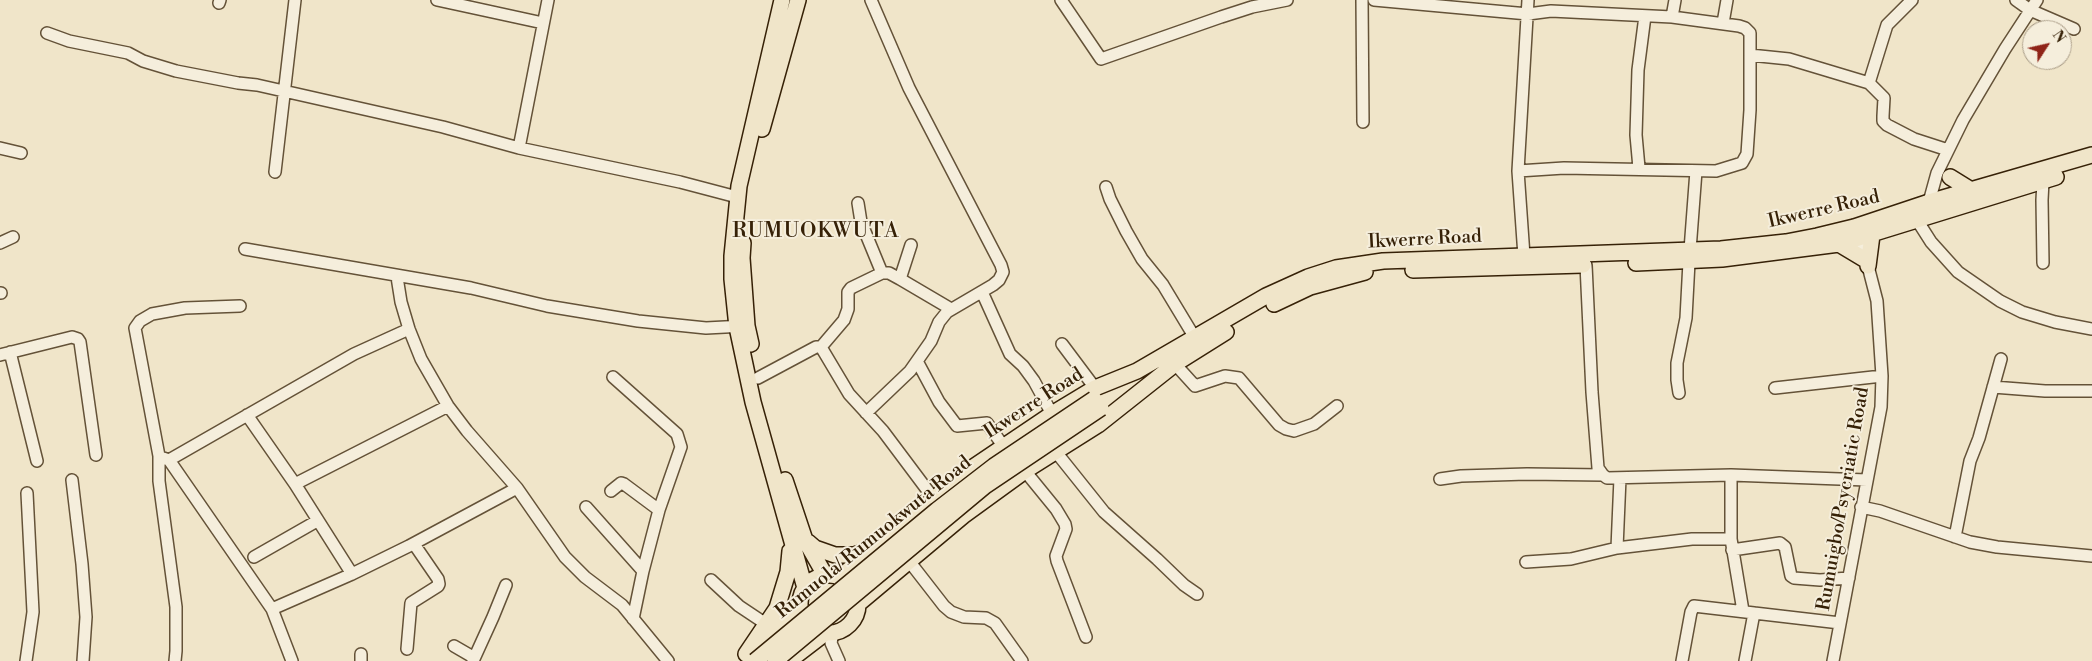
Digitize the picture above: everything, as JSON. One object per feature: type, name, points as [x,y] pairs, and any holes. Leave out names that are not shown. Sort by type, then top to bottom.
[{"type":"main road","points":[[782,0],[737,197],[732,256],[760,429],[798,538],[832,576],[852,587],[858,604],[856,616],[849,625],[828,633],[789,661]]},
{"type":"main road","points":[[798,0],[755,154],[747,193],[742,258],[742,326],[758,378],[798,538],[805,588]]},
{"type":"main road","name":"Ikwerre Road","points":[[832,576],[876,548],[966,472],[1052,414],[1097,398],[1137,371],[1266,296],[1308,277],[1336,268],[1383,261],[1524,256],[1761,256],[1839,244],[1929,202],[2092,155]]},
{"type":"main road","name":"Ikwerre Road","points":[[858,604],[963,516],[1025,471],[1098,425],[1175,364],[1257,312],[1310,287],[1350,276],[1384,271],[1586,265],[1689,256],[1721,249],[1861,234],[1917,220],[2092,166]]},
{"type":"main road","points":[[1950,177],[1971,190]]},
{"type":"main road","points":[[1861,234],[1866,263]]},
{"type":"main road","points":[[1839,244],[1866,263]]},
{"type":"main road","points":[[1097,398],[1145,387]]},
{"type":"main road","name":"Rumuola/ Rumuokwuta Road","points":[[747,659],[994,466],[1097,398]]},
{"type":"main road","name":"Rumuola/ Rumuokwuta Road","points":[[775,661],[985,486],[1097,398]]},
{"type":"main road","points":[[798,538],[815,548],[835,555],[854,555],[876,548]]},
{"type":"main road","points":[[747,659],[777,608],[784,590],[798,538]]},
{"type":"main road","points":[[828,633],[810,626],[800,611],[800,599],[805,588],[814,579],[832,576]]},
{"type":"main road","points":[[747,659],[780,624],[800,611]]},
{"type":"street","points":[[275,172],[295,0]]},
{"type":"street","points":[[437,0],[543,23]]},
{"type":"street","points":[[520,148],[548,0]]},
{"type":"street","points":[[866,413],[897,385],[917,361],[931,341],[939,322],[951,309],[993,285],[1002,276],[1001,265],[909,88],[871,0]]},
{"type":"street","points":[[1060,0],[1101,59],[1221,17],[1287,0]]},
{"type":"street","points":[[1362,0],[1363,122]]},
{"type":"street","points":[[1374,0],[1432,2],[1528,14],[1551,11],[1672,17],[1723,23],[1745,28],[1750,33],[1748,154],[1742,163],[1716,171],[1639,168],[1564,168],[1518,171]]},
{"type":"street","points":[[1524,256],[1518,171],[1528,0]]},
{"type":"street","points":[[1672,17],[1675,0]]},
{"type":"street","points":[[1723,23],[1728,0]]},
{"type":"street","points":[[1868,83],[1887,25],[1912,0]]},
{"type":"street","points":[[2016,0],[2030,10],[2074,29]]},
{"type":"street","points":[[1929,202],[1933,184],[1946,154],[1976,96],[2037,0]]},
{"type":"street","points":[[1639,168],[1636,135],[1638,70],[1645,16]]},
{"type":"street","points":[[47,33],[69,41],[128,53],[176,71],[256,85],[443,127],[520,148],[680,182],[737,197]]},
{"type":"street","points":[[1750,55],[1789,59],[1868,83],[1884,98],[1883,116],[1887,125],[1946,154]]},
{"type":"street","points":[[0,148],[21,153]]},
{"type":"street","points":[[1946,154],[1954,196]]},
{"type":"street","points":[[1680,393],[1677,380],[1677,363],[1686,318],[1696,171]]},
{"type":"street","points":[[2043,181],[2043,263]]},
{"type":"street","points":[[1106,187],[1110,199],[1138,252],[1163,286],[1195,338]]},
{"type":"street","points":[[858,203],[862,222],[882,273]]},
{"type":"street","points":[[1917,220],[1931,242],[1958,272],[2000,301],[2022,312],[2055,322],[2092,329]]},
{"type":"street","points":[[0,243],[13,237]]},
{"type":"street","points":[[900,278],[911,245]]},
{"type":"street","points":[[245,250],[471,288],[547,306],[638,321],[706,328],[742,326]]},
{"type":"street","name":"Rumuigbo/Psycriatic Road","points":[[1833,661],[1881,407],[1882,376],[1877,302],[1866,263]]},
{"type":"street","points":[[1586,265],[1592,392],[1598,468],[1602,475]]},
{"type":"street","points":[[758,378],[821,347],[844,320],[848,309],[848,292],[851,288],[882,273],[889,273],[900,278],[951,309]]},
{"type":"street","points":[[397,276],[401,302],[409,329],[421,359],[448,406],[516,488],[565,557],[585,577],[611,595],[668,661]]},
{"type":"street","points":[[982,292],[1010,354],[1023,366],[1034,381],[1052,414]]},
{"type":"street","points":[[240,306],[185,308],[152,314],[136,324],[136,340],[164,458],[272,609],[292,661]]},
{"type":"street","points":[[164,458],[247,415],[354,354],[409,329]]},
{"type":"street","points":[[36,461],[5,354],[72,337],[80,342],[96,455]]},
{"type":"street","points":[[1062,344],[1097,398]]},
{"type":"street","points":[[821,347],[849,394],[883,432],[934,499]]},
{"type":"street","points":[[1955,537],[1970,461],[1979,438],[2001,359]]},
{"type":"street","points":[[917,361],[939,402],[957,426],[987,423],[1004,447]]},
{"type":"street","points":[[1175,364],[1195,386],[1225,376],[1239,378],[1280,425],[1286,429],[1294,431],[1314,424],[1337,406]]},
{"type":"street","points":[[1775,388],[1882,376]]},
{"type":"street","points":[[613,377],[677,434],[681,447],[659,510],[633,619]]},
{"type":"street","points":[[1993,387],[2045,391],[2092,391]]},
{"type":"street","points":[[295,484],[448,406]]},
{"type":"street","points":[[247,415],[295,484],[352,574]]},
{"type":"street","points":[[1056,452],[1104,512],[1184,585],[1198,594]]},
{"type":"street","points":[[164,458],[159,481],[176,607],[175,661]]},
{"type":"street","points":[[1025,471],[1056,509],[1065,524],[1066,529],[1056,556],[1057,562],[1086,637]]},
{"type":"street","points":[[1440,479],[1461,476],[1527,474],[1602,475],[1608,478],[1731,475],[1867,480]]},
{"type":"street","points":[[1731,475],[1732,544],[1748,612],[1746,661]]},
{"type":"street","points":[[1617,548],[1620,478]]},
{"type":"street","points":[[72,480],[86,617],[83,661]]},
{"type":"street","points":[[611,491],[621,483],[624,484],[659,510]]},
{"type":"street","points":[[272,609],[414,544],[516,488]]},
{"type":"street","points":[[26,493],[33,612],[26,661]]},
{"type":"street","points":[[586,507],[643,571]]},
{"type":"street","points":[[1861,507],[1880,511],[1970,542],[1997,547],[2092,556]]},
{"type":"street","points":[[254,557],[317,521]]},
{"type":"street","points":[[1526,562],[1571,559],[1617,548],[1692,538],[1732,544],[1780,543],[1785,547],[1791,576],[1794,578],[1820,580],[1849,578]]},
{"type":"street","points":[[407,649],[412,603],[439,584],[438,579],[414,544]]},
{"type":"street","points":[[909,561],[944,606],[951,612],[964,617],[986,618],[995,623],[1022,661]]},
{"type":"street","points":[[711,580],[739,606],[766,624]]},
{"type":"street","points":[[454,646],[473,659],[506,585]]},
{"type":"street","points":[[1682,661],[1691,612],[1694,606],[1840,623]]},
{"type":"street","points":[[828,633],[839,661]]},
{"type":"district","name":"RUMUOKWUTA","points":[[816,232]]}]
